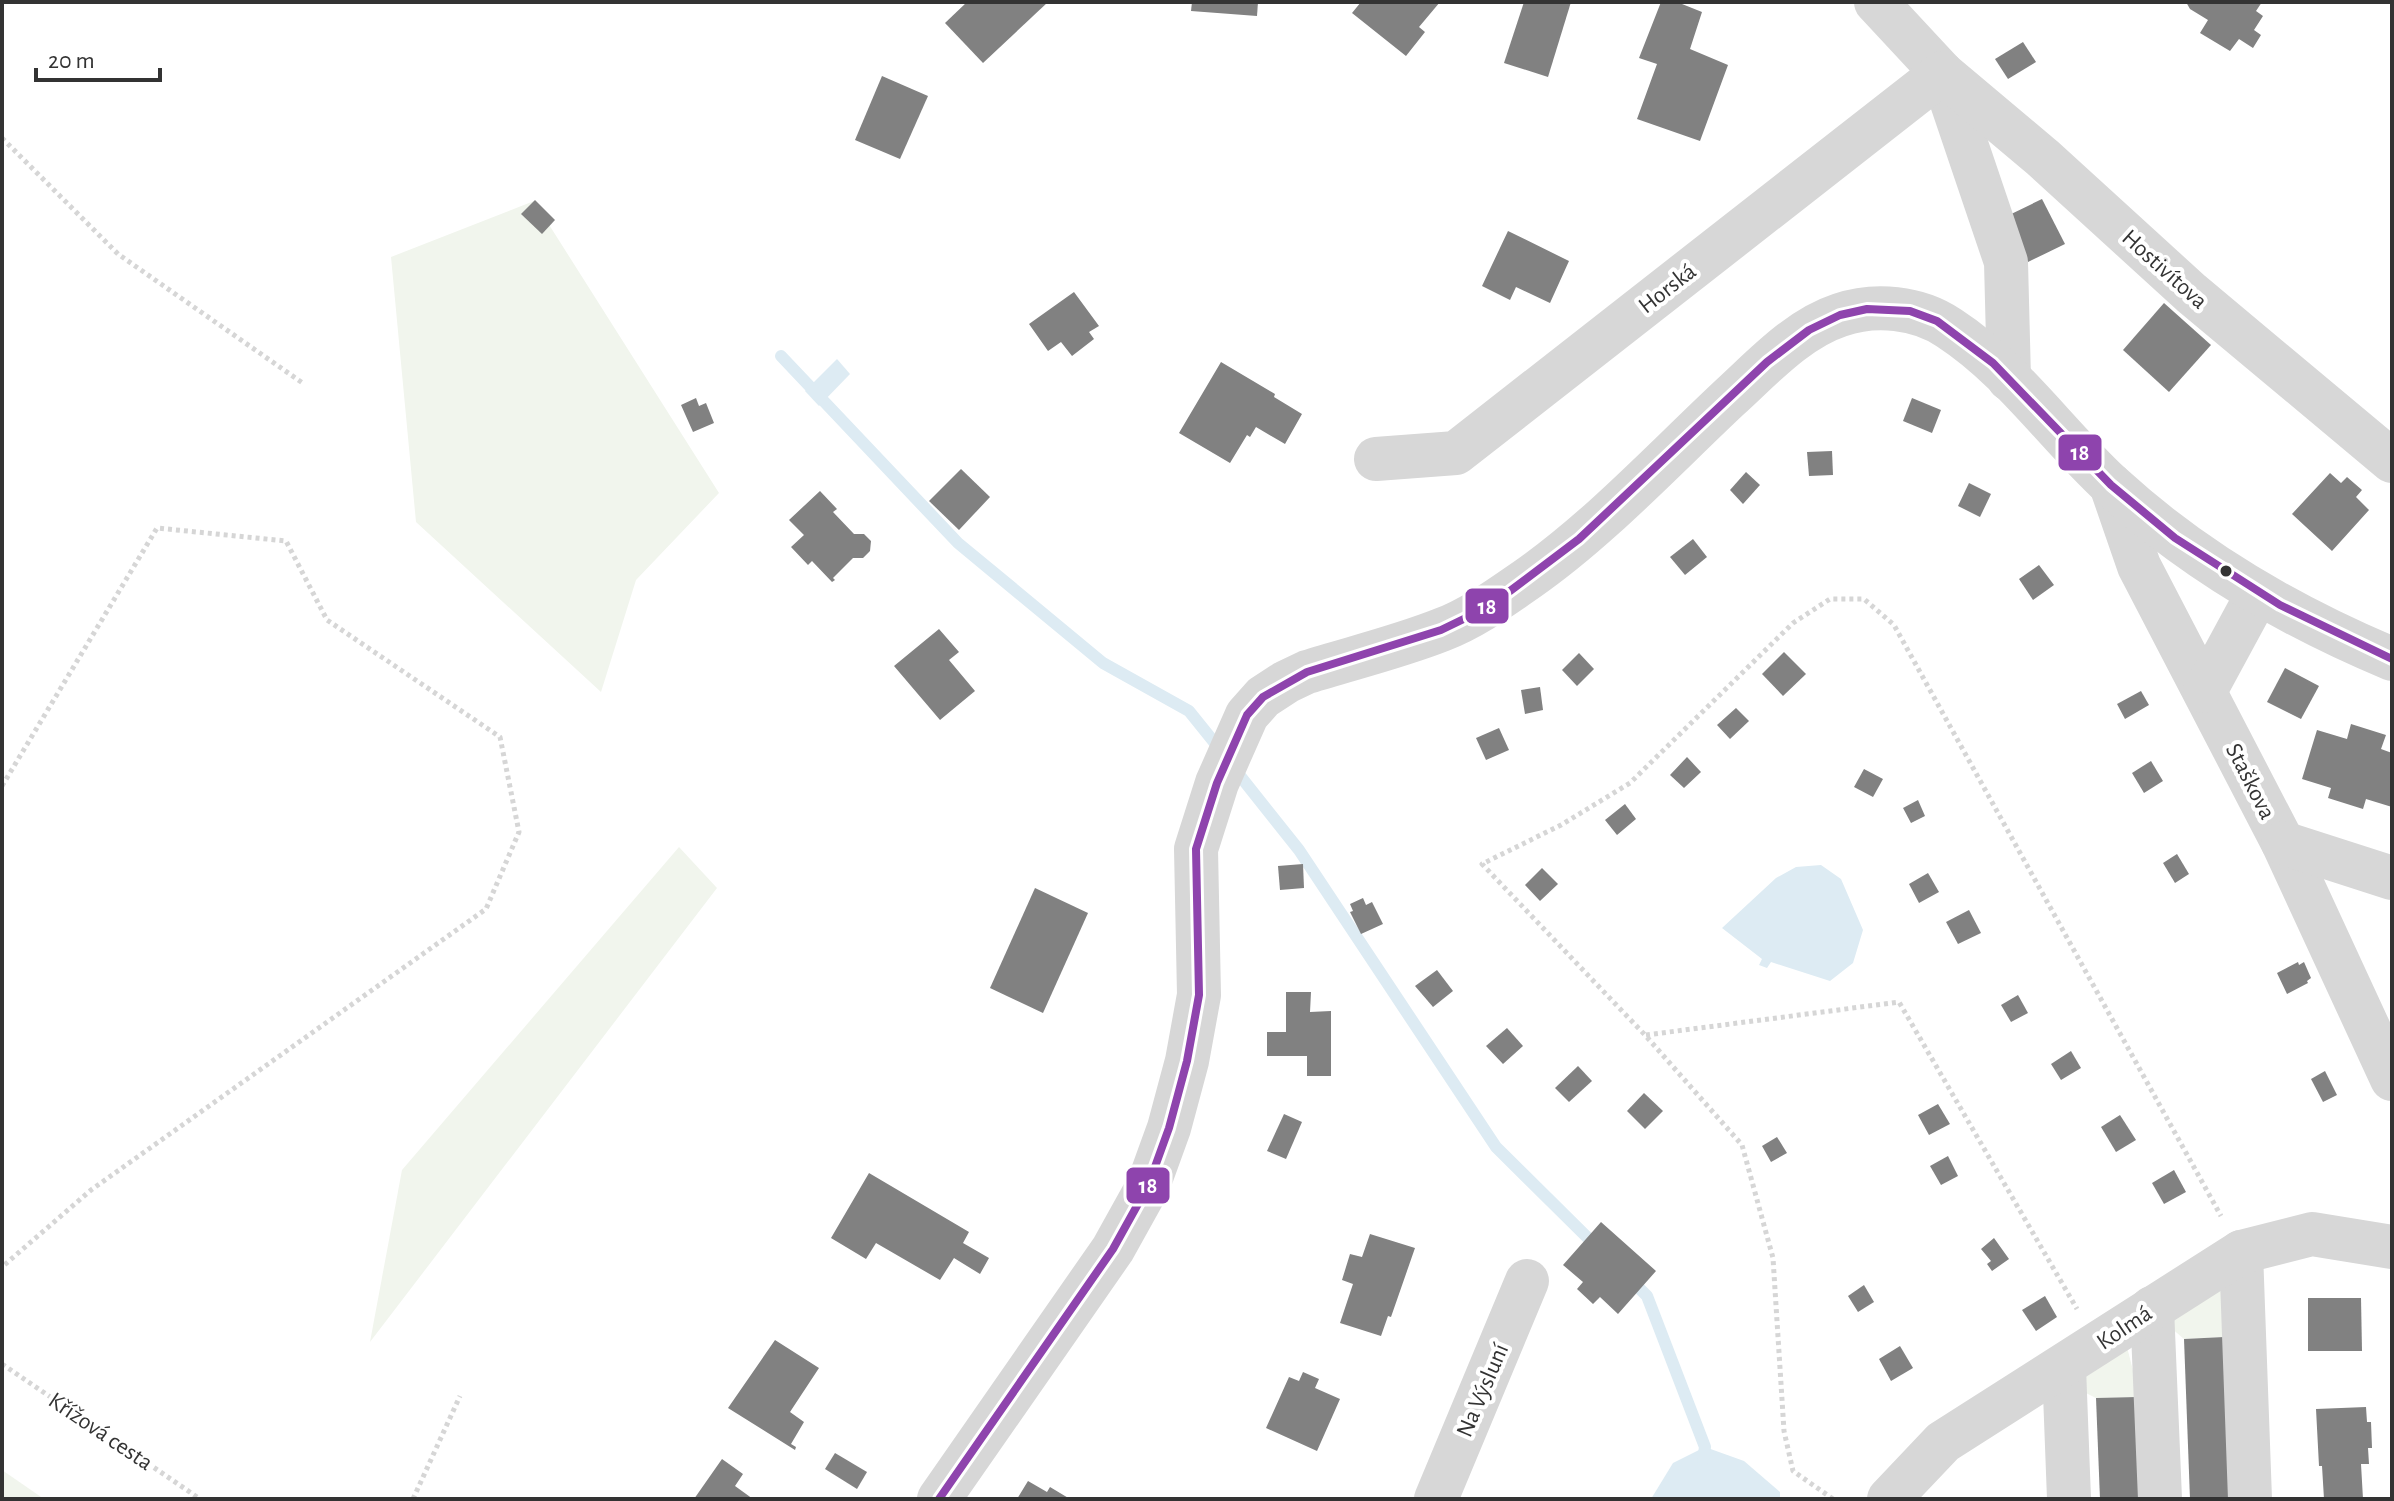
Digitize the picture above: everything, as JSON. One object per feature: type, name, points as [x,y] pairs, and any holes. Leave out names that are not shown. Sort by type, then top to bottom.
[{"type":"street","name":"Hostivítova","points":[[1876,2],[1942,73],[2043,158],[2191,293],[2392,461]]},
{"type":"street","name":"Hostivítova","points":[[1942,73],[2006,262],[2009,379]]},
{"type":"street","name":"Horská","points":[[1376,459],[1456,453],[1942,73]]},
{"type":"street","points":[[939,1499],[1113,1249],[1148,1186],[1184,1074],[1199,995],[1196,849],[1217,783],[1247,715],[1263,697],[1286,682],[1307,672],[1443,630],[1525,581],[1561,555],[1754,375],[1799,336],[1820,323],[1865,309],[1915,312],[1951,329],[2009,379],[2110,484],[2184,545],[2257,595],[2325,631],[2392,659]]},
{"type":"street","name":"Staškova","points":[[2110,484],[2139,566],[2283,843],[2392,1079]]},
{"type":"street","points":[[2205,691],[2257,595]]},
{"type":"street","points":[[2283,843],[2392,878]]},
{"type":"street","name":"Kolmá","points":[[1889,1499],[1943,1442],[2241,1252],[2312,1234],[2392,1247]]},
{"type":"street","points":[[2241,1252],[2250,1499]]},
{"type":"street","name":"Na Výsluní","points":[[1436,1499],[1527,1281]]},
{"type":"street","points":[[2152,1308],[2160,1499]]},
{"type":"street","points":[[2069,1499],[2081,1356]]},
{"type":"path","points":[[2,138],[118,254],[304,384]]},
{"type":"path","points":[[2,786],[157,528],[286,541],[327,620],[500,737],[519,832],[486,909],[91,1190],[2,1267]]},
{"type":"path","points":[[1833,1499],[1793,1471],[1784,1431],[1773,1258],[1742,1145],[1645,1035],[1482,864],[1561,825],[1630,783],[1793,623],[1830,599],[1864,599],[1894,625],[2241,1252]]},
{"type":"path","points":[[1645,1035],[1899,1002],[2081,1356]]},
{"type":"path","name":"Křížová cesta","points":[[2,1364],[200,1499]]},
{"type":"path","points":[[413,1499],[460,1396]]},
{"type":"shaded area","points":[[534,201],[719,493],[636,580],[601,692],[416,522],[391,257]]},
{"type":"shaded area","points":[[837,359],[850,374],[819,406],[805,391]]},
{"type":"shaded area","points":[[679,847],[717,888],[370,1342],[402,1170]]},
{"type":"shaded area","points":[[1821,865],[1841,879],[1863,930],[1853,963],[1830,981],[1771,962],[1767,968],[1759,965],[1762,959],[1722,928],[1776,878],[1796,867]]},
{"type":"shaded area","points":[[2228,1281],[2224,1337],[2184,1339],[2170,1327],[2168,1314]]},
{"type":"shaded area","points":[[2127,1347],[2139,1394],[2137,1397],[2096,1398],[2076,1388],[2073,1375]]},
{"type":"shaded area","points":[[1705,1447],[1744,1461],[1780,1492],[1780,1499],[1651,1499],[1673,1463]]},
{"type":"shaded area","points":[[2,1470],[44,1499],[2,1499]]},
{"type":"building","points":[[967,2],[1048,2],[983,63],[945,23]]},
{"type":"building","points":[[1192,2],[1258,2],[1257,16],[1191,11]]},
{"type":"building","points":[[1361,2],[1440,2],[1419,27],[1425,32],[1406,56],[1352,13]]},
{"type":"building","points":[[1524,2],[1571,2],[1548,77],[1504,63]]},
{"type":"building","points":[[1661,2],[1677,2],[1702,12],[1690,49],[1728,65],[1700,141],[1637,119],[1657,64],[1639,58]]},
{"type":"building","points":[[2186,2],[2262,2],[2256,11],[2263,16],[2254,30],[2261,35],[2253,48],[2239,39],[2230,51],[2200,33],[2208,20],[2190,9]]},
{"type":"building","points":[[2023,42],[2036,62],[2008,79],[1995,59]]},
{"type":"building","points":[[882,76],[928,96],[900,159],[855,140]]},
{"type":"building","points":[[2042,199],[2065,244],[2024,264],[2003,218]]},
{"type":"building","points":[[535,200],[555,220],[542,234],[521,214]]},
{"type":"building","points":[[1508,231],[1569,261],[1550,303],[1516,287],[1510,300],[1482,286]]},
{"type":"building","points":[[1074,292],[1099,326],[1089,332],[1094,339],[1072,356],[1061,342],[1048,351],[1029,324]]},
{"type":"building","points":[[2164,303],[2211,345],[2169,392],[2123,350]]},
{"type":"building","points":[[1221,362],[1302,414],[1285,444],[1256,427],[1250,437],[1247,435],[1230,463],[1179,433]]},
{"type":"building","points":[[696,398],[699,406],[706,403],[714,423],[693,432],[681,405]]},
{"type":"building","points":[[1912,398],[1941,410],[1932,433],[1903,421]]},
{"type":"building","points":[[1832,451],[1833,475],[1809,476],[1807,452]]},
{"type":"building","points":[[961,469],[990,497],[959,530],[929,501]]},
{"type":"building","points":[[1746,472],[1760,485],[1743,504],[1730,490]]},
{"type":"building","points":[[2330,473],[2341,483],[2347,477],[2362,490],[2356,497],[2369,510],[2332,551],[2292,514]]},
{"type":"building","points":[[1969,483],[1991,494],[1980,517],[1958,506]]},
{"type":"building","points":[[820,491],[837,509],[833,512],[854,534],[864,534],[871,541],[870,551],[863,558],[853,558],[832,582],[812,561],[808,565],[791,547],[804,535],[789,520]]},
{"type":"building","points":[[1693,539],[1707,557],[1685,575],[1670,557]]},
{"type":"building","points":[[2039,565],[2054,585],[2033,600],[2019,579]]},
{"type":"building","points":[[939,629],[959,652],[949,660],[975,691],[940,720],[894,666]]},
{"type":"building","points":[[1784,652],[1806,674],[1783,696],[1762,674]]},
{"type":"building","points":[[1579,653],[1594,669],[1577,686],[1562,670]]},
{"type":"building","points":[[2285,668],[2319,686],[2301,719],[2267,702]]},
{"type":"building","points":[[1540,687],[1543,710],[1525,714],[1521,690]]},
{"type":"building","points":[[2141,691],[2149,705],[2125,719],[2117,704]]},
{"type":"building","points":[[1736,708],[1749,721],[1730,739],[1717,725]]},
{"type":"building","points":[[2351,724],[2386,735],[2381,749],[2392,753],[2392,807],[2366,799],[2363,809],[2328,798],[2331,788],[2302,779],[2317,730],[2347,739]]},
{"type":"building","points":[[1499,728],[1509,750],[1486,760],[1476,738]]},
{"type":"building","points":[[1687,757],[1701,772],[1684,788],[1670,775]]},
{"type":"building","points":[[2151,761],[2163,781],[2144,793],[2132,773]]},
{"type":"building","points":[[1864,769],[1883,779],[1873,797],[1854,787]]},
{"type":"building","points":[[1918,800],[1925,816],[1911,823],[1903,808]]},
{"type":"building","points":[[1625,804],[1636,819],[1617,835],[1605,820]]},
{"type":"building","points":[[2177,854],[2189,874],[2175,883],[2163,863]]},
{"type":"building","points":[[1303,864],[1304,888],[1280,890],[1278,866]]},
{"type":"building","points":[[1542,868],[1558,884],[1540,901],[1525,885]]},
{"type":"building","points":[[1928,873],[1939,892],[1919,903],[1909,884]]},
{"type":"building","points":[[1035,888],[1088,913],[1043,1013],[990,988]]},
{"type":"building","points":[[1363,898],[1366,905],[1372,902],[1383,924],[1361,934],[1350,912],[1353,911],[1350,904]]},
{"type":"building","points":[[1969,910],[1981,933],[1958,944],[1946,922]]},
{"type":"building","points":[[2298,962],[2299,965],[2304,962],[2311,978],[2308,983],[2287,994],[2277,973]]},
{"type":"building","points":[[1437,970],[1453,991],[1433,1007],[1415,986]]},
{"type":"building","points":[[1286,992],[1311,992],[1310,1012],[1331,1011],[1331,1076],[1307,1076],[1307,1056],[1267,1056],[1267,1032],[1286,1032]]},
{"type":"building","points":[[2018,995],[2028,1013],[2011,1022],[2001,1005]]},
{"type":"building","points":[[1507,1028],[1523,1046],[1503,1064],[1486,1046]]},
{"type":"building","points":[[2071,1051],[2081,1068],[2061,1080],[2051,1064]]},
{"type":"building","points":[[1578,1066],[1592,1081],[1569,1102],[1555,1088]]},
{"type":"building","points":[[2325,1071],[2337,1095],[2323,1102],[2311,1079]]},
{"type":"building","points":[[1644,1093],[1663,1111],[1645,1129],[1627,1111]]},
{"type":"building","points":[[1938,1104],[1950,1124],[1929,1135],[1918,1115]]},
{"type":"building","points":[[1284,1114],[1302,1122],[1286,1159],[1267,1151]]},
{"type":"building","points":[[2120,1115],[2136,1140],[2116,1152],[2101,1127]]},
{"type":"building","points":[[1777,1137],[1787,1153],[1771,1162],[1762,1146]]},
{"type":"building","points":[[1948,1156],[1958,1176],[1941,1185],[1930,1166]]},
{"type":"building","points":[[2174,1170],[2186,1192],[2164,1204],[2152,1183]]},
{"type":"building","points":[[869,1173],[969,1232],[963,1243],[989,1258],[980,1274],[954,1258],[940,1280],[876,1243],[866,1259],[831,1238]]},
{"type":"building","points":[[1601,1222],[1656,1271],[1618,1314],[1600,1297],[1593,1304],[1577,1289],[1583,1282],[1563,1265]]},
{"type":"building","points":[[1370,1234],[1415,1248],[1391,1317],[1388,1316],[1381,1336],[1340,1323],[1353,1284],[1342,1280],[1350,1254],[1362,1257]]},
{"type":"building","points":[[1994,1238],[2009,1259],[1992,1271],[1987,1264],[1991,1261],[1981,1249]]},
{"type":"building","points":[[1864,1285],[1874,1302],[1858,1312],[1848,1296]]},
{"type":"building","points":[[2045,1296],[2057,1317],[2036,1331],[2022,1310]]},
{"type":"building","points":[[2308,1298],[2361,1298],[2362,1351],[2308,1351]]},
{"type":"building","points":[[2224,1337],[2231,1499],[2190,1499],[2184,1339]]},
{"type":"building","points":[[775,1340],[819,1368],[790,1412],[804,1422],[791,1444],[796,1447],[795,1450],[728,1408]]},
{"type":"building","points":[[1900,1346],[1913,1368],[1891,1381],[1879,1359]]},
{"type":"building","points":[[1303,1372],[1319,1379],[1315,1388],[1340,1399],[1317,1451],[1266,1428],[1289,1377],[1299,1381]]},
{"type":"building","points":[[2137,1397],[2141,1499],[2100,1499],[2096,1398]]},
{"type":"building","points":[[2366,1407],[2367,1422],[2371,1422],[2372,1448],[2368,1448],[2369,1464],[2361,1464],[2363,1499],[2324,1499],[2316,1409]]},
{"type":"building","points":[[835,1453],[867,1472],[857,1489],[825,1469]]},
{"type":"building","points":[[722,1459],[743,1474],[735,1486],[753,1499],[694,1499]]},
{"type":"building","points":[[1028,1481],[1047,1492],[1050,1487],[1070,1499],[1017,1499]]},
{"type":"waterway","points":[[781,356],[958,543],[1103,663],[1189,711],[1222,752]]},
{"type":"waterway","points":[[1233,767],[1299,850],[1496,1147],[1598,1248]]},
{"type":"waterway","points":[[1631,1280],[1647,1296],[1705,1447],[1703,1460]]},
{"type":"transit line","name":"18","points":[[939,1499],[1113,1249],[1148,1186],[1169,1128],[1187,1061],[1199,995],[1196,849],[1217,783],[1247,715],[1263,697],[1307,672],[1441,630],[1506,594],[1579,539],[1767,362],[1809,330],[1840,315],[1867,309],[1910,311],[1937,321],[1993,363],[2111,485],[2175,538],[2280,605],[2392,659]]}]
